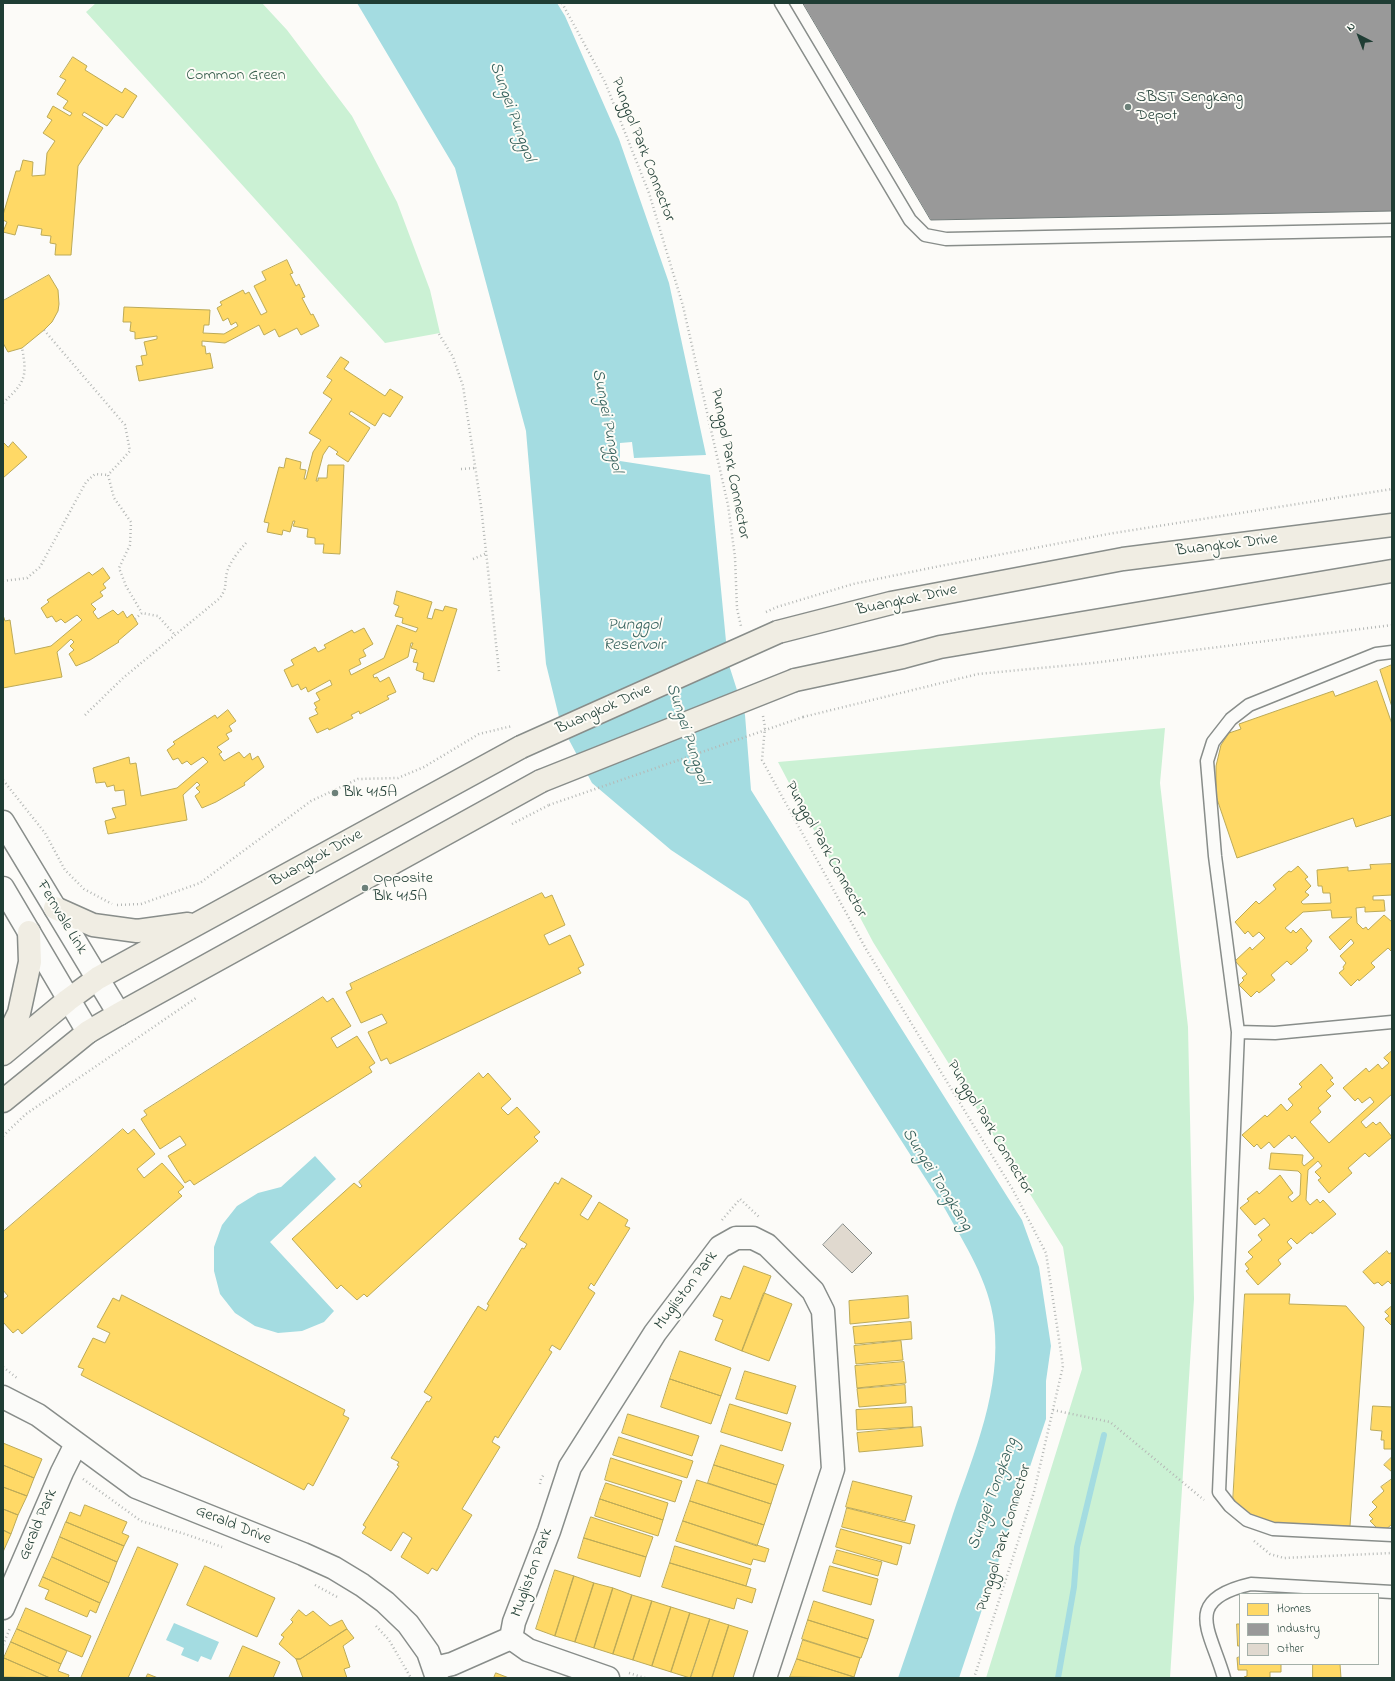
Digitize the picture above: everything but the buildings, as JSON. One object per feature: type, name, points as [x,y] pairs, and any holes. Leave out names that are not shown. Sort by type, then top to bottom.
[{"type":"main road","name":"Buangkok Drive","points":[[3,1054],[68,1000],[98,978],[521,747],[778,632],[891,603],[1123,559],[1392,525]]},
{"type":"main road","points":[[3,1102],[88,1032],[541,781],[795,680],[903,657],[940,647],[1392,571]]},
{"type":"main road","points":[[55,908],[94,925],[137,931],[201,922]]},
{"type":"main road","points":[[3,1046],[18,1013],[27,976],[30,962],[29,932]]},
{"type":"street","name":"Fernvale Link","points":[[3,822],[119,1014]]},
{"type":"street","points":[[3,888],[88,1032]]},
{"type":"street","name":"Mugliston Park","points":[[436,1673],[452,1664],[511,1638],[514,1622],[549,1532],[570,1467],[655,1333],[720,1246],[736,1238],[753,1238],[767,1245],[813,1291],[823,1311],[833,1468],[765,1678]]},
{"type":"street","name":"Gerald Drive","points":[[3,1397],[38,1415],[136,1487],[303,1554],[334,1568],[362,1585],[385,1602],[408,1624],[428,1652],[436,1673]]},
{"type":"street","name":"Gerald Park","points":[[3,1608],[62,1472],[76,1444]]},
{"type":"street","points":[[511,1638],[528,1650],[608,1678]]},
{"type":"lane","points":[[781,3],[910,220],[925,235],[946,239],[1392,230]]},
{"type":"lane","points":[[1392,652],[1376,654],[1249,705],[1231,719],[1214,742],[1207,761],[1216,856],[1238,1032],[1219,1492],[1230,1506],[1247,1520],[1273,1528],[1392,1535]]},
{"type":"lane","points":[[1238,1032],[1275,1032],[1392,1022]]},
{"type":"lane","points":[[1224,1678],[1212,1646],[1206,1622],[1207,1611],[1214,1600],[1232,1589],[1251,1584],[1392,1592]]},
{"type":"path","name":"Punggol Park Connector","points":[[562,3],[608,89],[649,193],[683,306],[728,505],[735,557],[737,609],[742,630]]},
{"type":"path","points":[[44,330],[126,425],[130,451],[108,475]]},
{"type":"path","points":[[438,334],[453,357],[463,386],[481,506],[485,554],[492,596],[499,670]]},
{"type":"path","points":[[3,403],[20,386],[26,366],[22,348]]},
{"type":"path","points":[[461,469],[475,468]]},
{"type":"path","points":[[3,581],[27,578],[40,567],[86,482],[95,474],[108,475]]},
{"type":"path","points":[[108,475],[114,498],[131,522],[130,545],[119,568],[126,586],[142,613],[158,616],[175,635]]},
{"type":"path","points":[[777,607],[853,584],[947,564],[1108,534],[1392,489]]},
{"type":"path","points":[[85,714],[123,678],[220,598],[226,589],[227,572],[236,555],[246,543]]},
{"type":"path","points":[[473,559],[485,554]]},
{"type":"path","points":[[135,619],[142,613]]},
{"type":"path","points":[[507,826],[549,805],[803,717],[978,674],[1093,663],[1392,625]]},
{"type":"path","name":"Punggol Park Connector","points":[[762,712],[765,727],[762,760],[866,950],[1013,1190],[1046,1253],[1063,1366],[1034,1492],[974,1678]]},
{"type":"path","points":[[3,780],[45,833],[65,870],[84,889],[113,905],[141,904],[200,883],[310,801],[358,779],[398,778],[424,767],[479,734],[514,725]]},
{"type":"path","points":[[3,1136],[26,1114],[200,995]]},
{"type":"path","points":[[62,1472],[73,1479],[85,1479],[141,1521],[186,1534],[228,1549]]},
{"type":"path","points":[[312,1584],[345,1602]]},
{"type":"path","points":[[374,1624],[389,1640],[411,1678]]},
{"type":"green space","name":"Common Green","points":[[96,3],[262,3],[287,30],[352,116],[397,202],[430,290],[440,333],[385,343],[86,12]]},
{"type":"green space","points":[[1165,728],[1160,783],[1188,1027],[1194,1299],[1170,1678],[986,1678],[1082,1369],[1063,1247],[873,942],[778,762]]},
{"type":"water","name":"Punggol Reservoir","points":[[357,3],[557,3],[565,16],[619,139],[669,283],[706,455],[634,458],[632,442],[620,443],[620,461],[710,475],[728,662],[745,715],[751,790],[1022,1220],[1039,1267],[1051,1346],[1046,1381],[1046,1419],[959,1678],[898,1678],[977,1444],[990,1396],[994,1372],[994,1323],[982,1278],[945,1209],[748,901],[671,850],[592,783],[569,740],[559,717],[546,664],[526,431],[455,168]]},
{"type":"water","points":[[315,1156],[336,1179],[270,1242],[334,1311],[324,1322],[302,1331],[278,1333],[255,1326],[235,1313],[220,1294],[214,1271],[214,1247],[222,1225],[237,1206],[258,1193],[281,1187]]},
{"type":"water","points":[[174,1623],[219,1642],[211,1660],[201,1656],[198,1662],[181,1655],[184,1648],[166,1640]]},
{"type":"waterway","points":[[1058,1678],[1074,1587],[1077,1547],[1104,1435]]},
{"type":"place","name":"SBST Sengkang Depot","points":[[1128,107]]},
{"type":"place","name":"Blk 415A","points":[[335,793]]},
{"type":"place","name":"Opposite Blk 415A","points":[[365,888]]},
{"type":"water label","name":"Sungei Punggol","points":[[511,112]]},
{"type":"water label","name":"Sungei Punggol","points":[[606,421]]},
{"type":"water label","name":"Sungei Punggol","points":[[686,734]]},
{"type":"water label","name":"Sungei Tongkang","points":[[936,1180]]},
{"type":"water label","name":"Sungei Tongkang","points":[[994,1494]]}]
